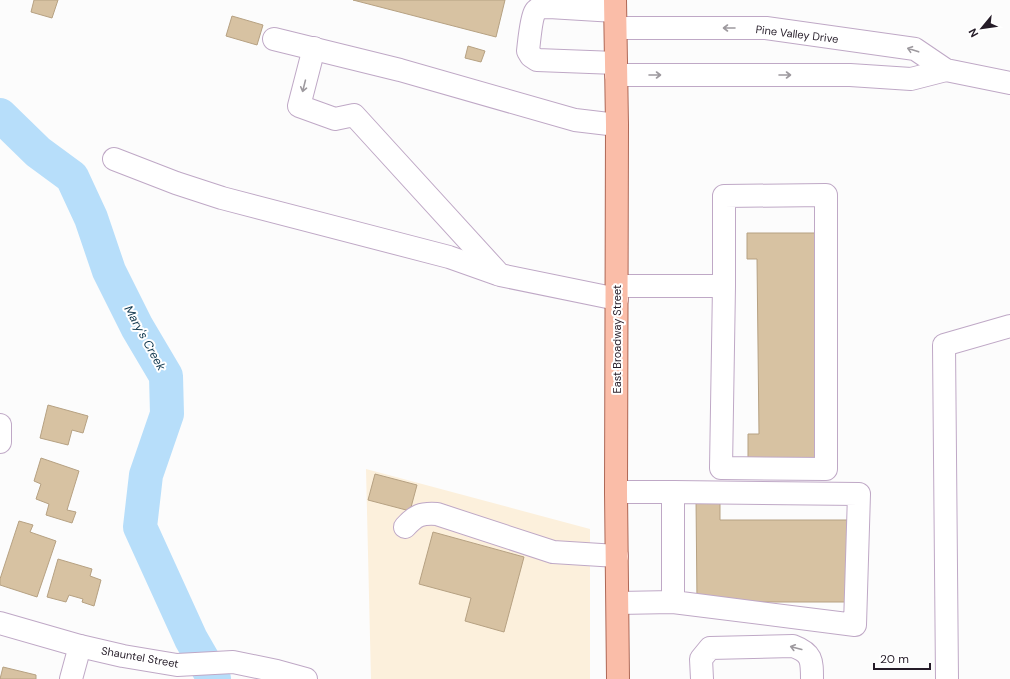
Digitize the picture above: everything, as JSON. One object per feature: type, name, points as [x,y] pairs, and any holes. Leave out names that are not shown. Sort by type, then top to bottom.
[{"type":"main road","name":"East Broadway Street","points":[[616,13],[616,492],[618,679]]},
{"type":"street","name":"Pine Valley Drive","points":[[946,70],[911,79],[850,75],[616,69],[537,60],[531,56],[528,51],[532,6],[766,28],[915,49],[946,70],[1010,83]]},
{"type":"street","points":[[274,38],[400,70],[575,120],[617,124]]},
{"type":"street","points":[[314,48],[299,106],[334,119],[354,115],[500,275]]},
{"type":"street","points":[[114,159],[176,183],[222,198],[449,257],[500,275],[617,293],[724,286]]},
{"type":"street","points":[[826,195],[826,469],[720,468],[724,286],[724,196],[826,195]]},
{"type":"street","points":[[947,679],[944,345],[1010,326]]},
{"type":"street","points":[[0,425],[0,442]]},
{"type":"street","points":[[616,492],[860,494],[855,625],[673,602],[618,603]]},
{"type":"street","points":[[673,492],[673,602]]},
{"type":"street","points":[[405,527],[414,518],[424,513],[437,514],[552,552],[617,556]]},
{"type":"street","name":"Shauntel Street","points":[[0,623],[80,646],[123,656],[177,665],[233,662],[277,671],[306,679]]},
{"type":"street","points":[[71,679],[80,646]]},
{"type":"street","points":[[702,679],[701,659],[710,648],[793,646],[805,651],[812,663],[812,679]]},
{"type":"shaded area","points":[[366,469],[590,529],[590,679],[371,679]]},
{"type":"building","points":[[34,0],[58,0],[52,18],[31,12]]},
{"type":"building","points":[[353,0],[505,0],[496,37]]},
{"type":"building","points":[[232,16],[263,25],[257,45],[226,36]]},
{"type":"building","points":[[468,46],[485,51],[481,62],[465,58]]},
{"type":"building","points":[[747,233],[821,233],[823,458],[748,459],[748,434],[759,434],[757,259],[747,259]]},
{"type":"building","points":[[48,405],[88,416],[83,433],[72,430],[68,445],[40,438]]},
{"type":"building","points":[[41,458],[79,471],[67,510],[76,512],[72,523],[46,515],[49,504],[36,499],[41,484],[34,481]]},
{"type":"building","points":[[375,474],[417,485],[410,511],[368,500]]},
{"type":"building","points":[[696,498],[720,498],[720,520],[847,520],[848,602],[697,602]]},
{"type":"building","points":[[19,521],[33,525],[30,532],[56,541],[37,597],[0,585],[0,579]]},
{"type":"building","points":[[433,532],[524,557],[504,632],[465,621],[471,598],[419,584]]},
{"type":"building","points":[[58,559],[92,569],[90,576],[101,580],[94,606],[82,602],[83,599],[69,595],[66,602],[47,597]]},
{"type":"building","points":[[3,667],[36,675],[36,679],[0,679]]},
{"type":"waterway","name":"Mary's Creek","points":[[0,115],[38,152],[72,177],[91,218],[109,271],[137,327],[166,376],[167,414],[146,475],[140,527],[191,639],[214,679]]}]
